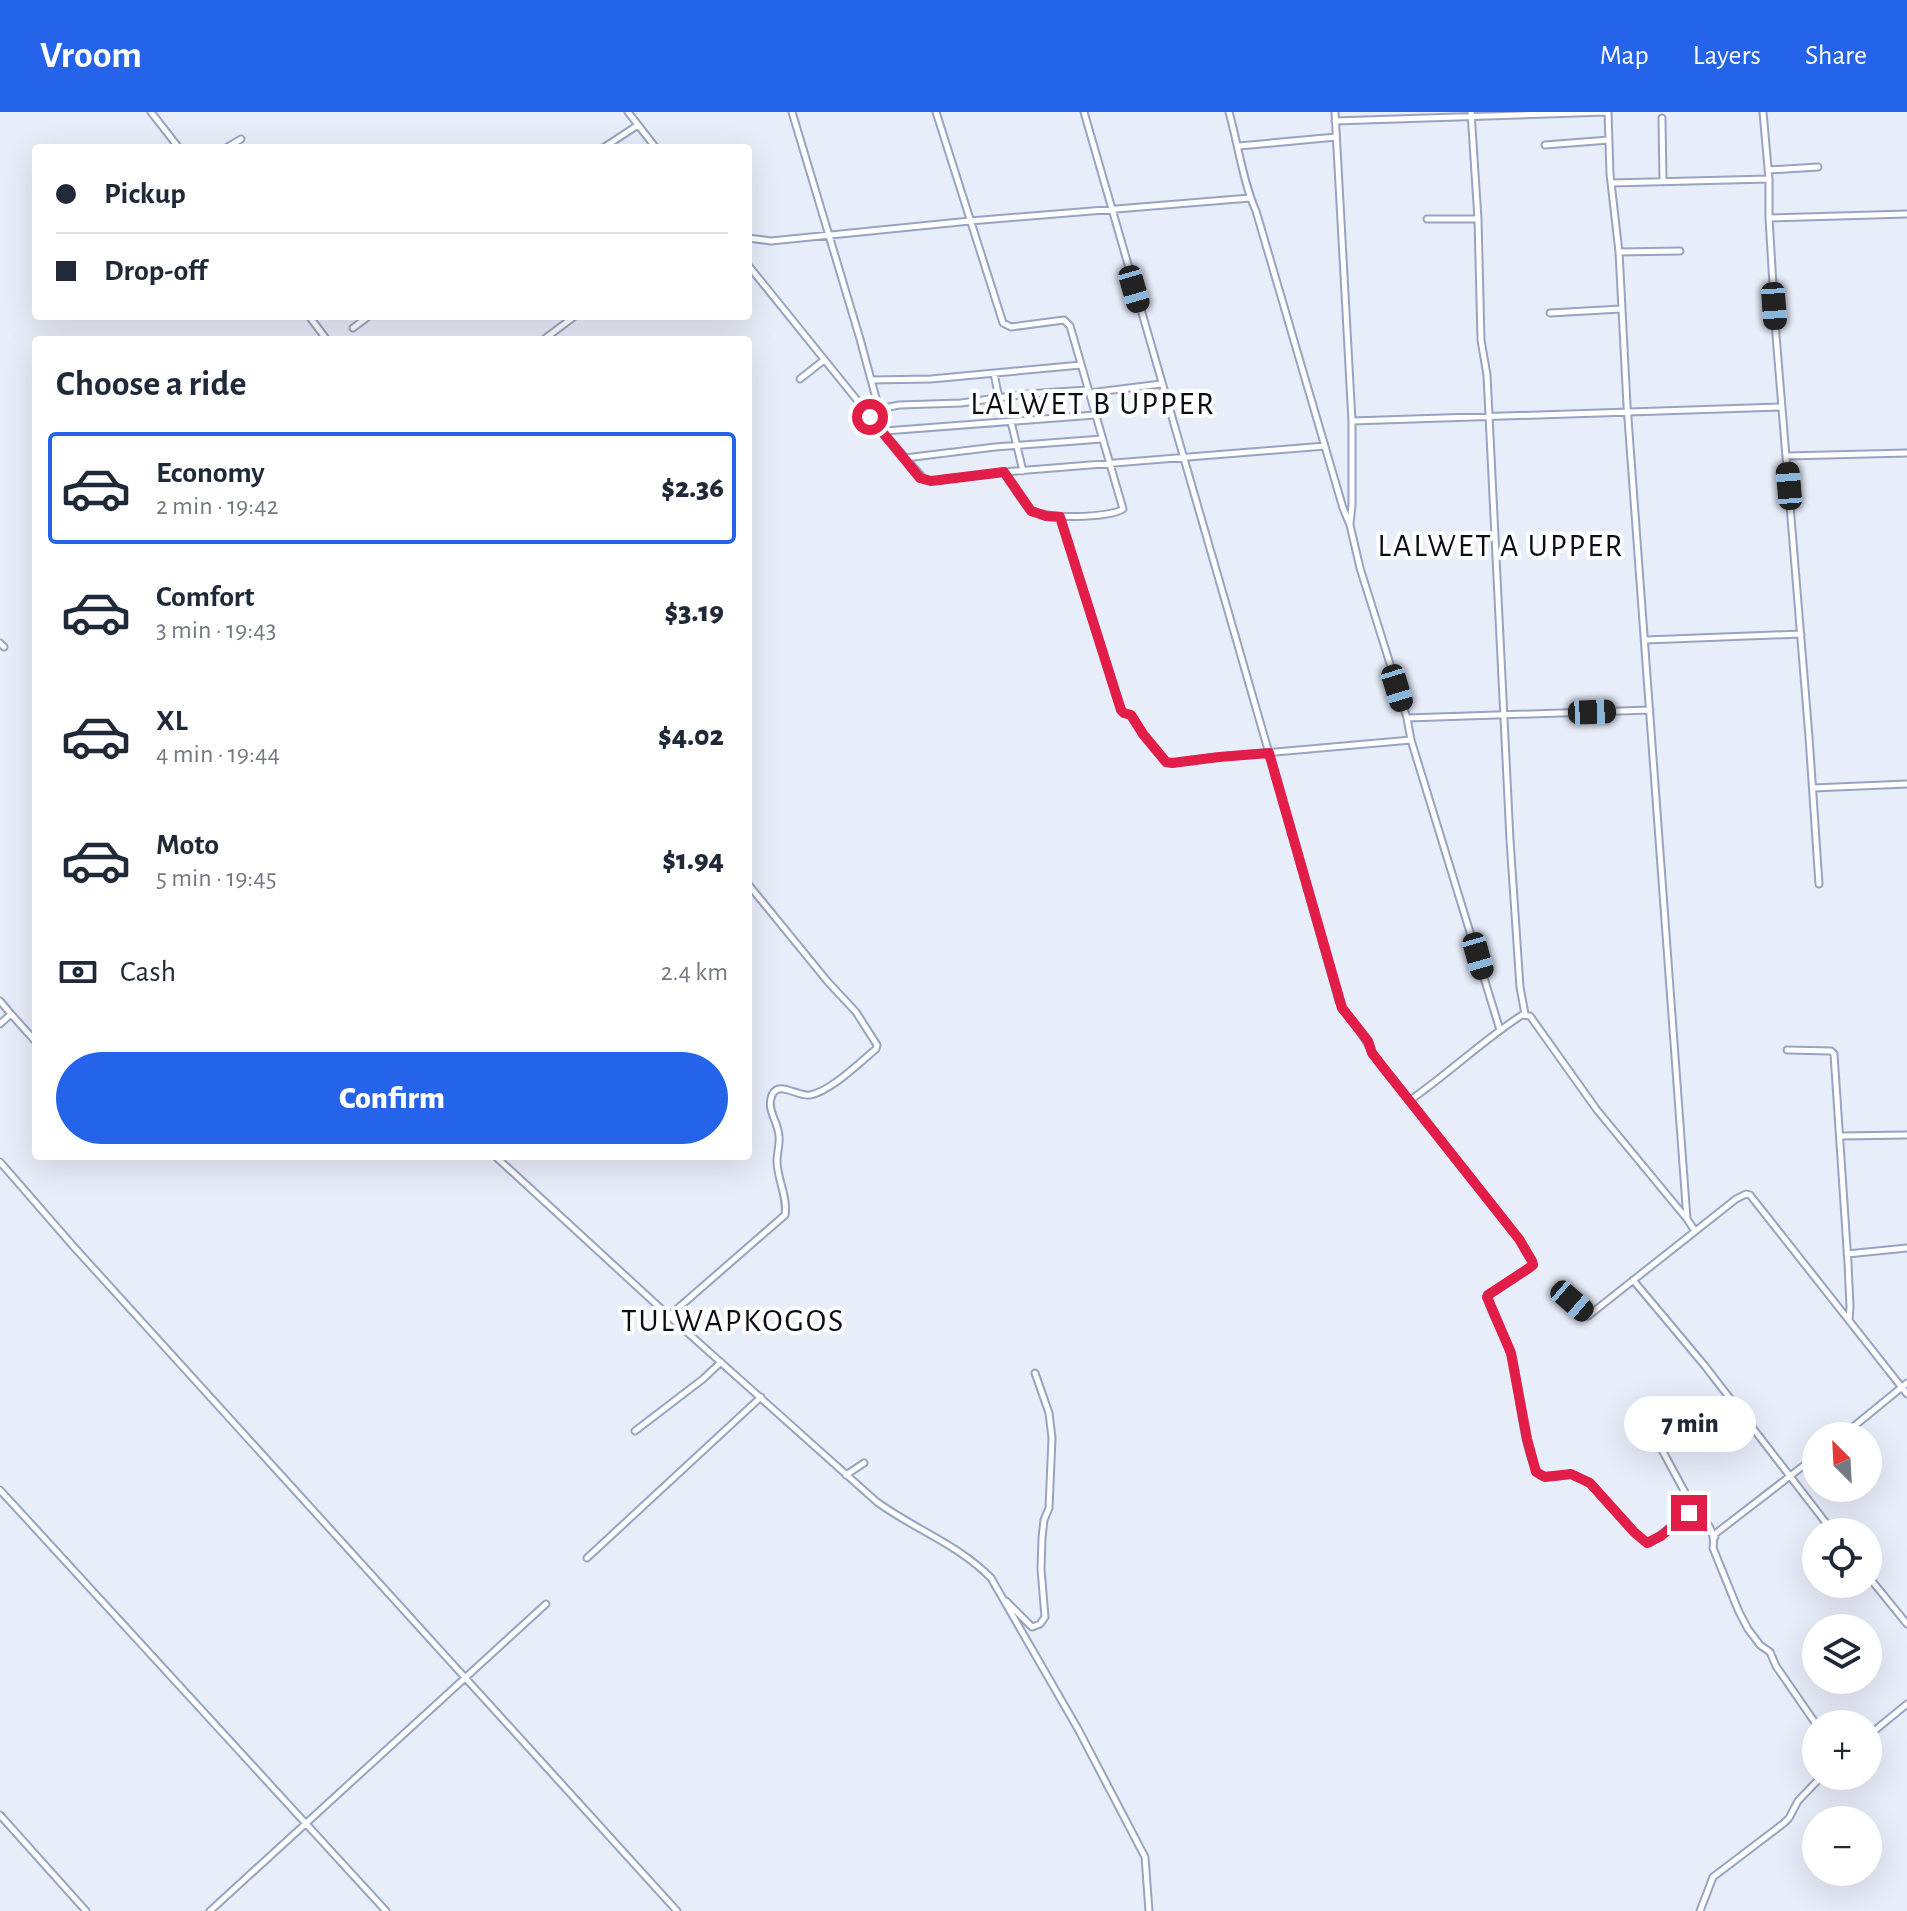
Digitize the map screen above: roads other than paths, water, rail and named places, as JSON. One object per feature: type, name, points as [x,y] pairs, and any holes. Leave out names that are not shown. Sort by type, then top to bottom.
[{"type":"street","points":[[151,112],[176,144]]},
{"type":"street","points":[[628,112],[653,144]]},
{"type":"street","points":[[792,112],[886,434]]},
{"type":"street","points":[[936,112],[1003,323],[1011,327],[1064,320],[1072,331],[1123,511],[1046,516],[1031,511],[1004,472]]},
{"type":"street","points":[[1084,112],[1339,1001],[1368,1041],[1372,1053],[1519,1239],[1532,1261],[1533,1265],[1487,1297],[1511,1353],[1536,1472],[1545,1477],[1571,1474],[1590,1483],[1647,1543],[1661,1536],[1694,1509]]},
{"type":"street","points":[[1229,112],[1250,198],[1500,1030]]},
{"type":"street","points":[[1335,112],[1352,421],[1350,525]]},
{"type":"street","points":[[1335,121],[1472,114],[1608,112],[1687,1219]]},
{"type":"street","points":[[1763,112],[1819,884]]},
{"type":"street","points":[[1472,114],[1481,340],[1487,375],[1510,840],[1520,987],[1525,1014]]},
{"type":"street","points":[[1662,118],[1663,182]]},
{"type":"street","points":[[609,144],[638,125]]},
{"type":"street","points":[[1239,146],[1336,137]]},
{"type":"street","points":[[233,144],[241,139]]},
{"type":"street","points":[[1545,145],[1609,140]]},
{"type":"street","points":[[1768,170],[1818,167]]},
{"type":"street","points":[[1611,183],[1769,179]]},
{"type":"street","points":[[752,239],[771,241],[1250,198]]},
{"type":"street","points":[[1769,218],[1907,214]]},
{"type":"street","points":[[1427,219],[1478,219]]},
{"type":"street","points":[[1619,252],[1680,251]]},
{"type":"street","points":[[752,270],[920,478],[931,481],[1004,472],[1325,446]]},
{"type":"street","points":[[1550,313],[1621,309]]},
{"type":"street","points":[[353,328],[364,320]]},
{"type":"street","points":[[548,336],[570,320]]},
{"type":"street","points":[[800,379],[824,360]]},
{"type":"street","points":[[871,380],[931,379],[1081,365]]},
{"type":"street","points":[[994,373],[999,399]]},
{"type":"street","points":[[879,409],[1161,384]]},
{"type":"street","points":[[1352,421],[1782,407]]},
{"type":"street","points":[[886,434],[1095,415]]},
{"type":"street","points":[[1011,422],[1023,471]]},
{"type":"street","points":[[904,458],[1102,439]]},
{"type":"street","points":[[1787,456],[1907,453]]},
{"type":"street","points":[[1060,517],[1121,710],[1131,715],[1166,762],[1411,740]]},
{"type":"street","points":[[1646,640],[1801,634]]},
{"type":"street","points":[[1407,718],[1650,710]]},
{"type":"street","points":[[1813,788],[1907,784]]},
{"type":"street","points":[[669,1316],[785,1215],[777,1162],[779,1136],[770,1109],[775,1090],[779,1087],[801,1096],[820,1092],[876,1049],[877,1045],[856,1012],[752,889]]},
{"type":"street","points":[[0,1001],[32,1038]]},
{"type":"street","points":[[0,1024],[11,1014]]},
{"type":"street","points":[[1525,1014],[1530,1016],[1597,1110],[1695,1231]]},
{"type":"street","points":[[1409,1101],[1525,1014]]},
{"type":"street","points":[[1787,1050],[1833,1052],[1849,1321]]},
{"type":"street","points":[[1840,1136],[1907,1135]]},
{"type":"street","points":[[499,1160],[846,1475],[897,1516],[974,1562],[991,1578],[1085,1741],[1145,1857],[1149,1911]]},
{"type":"street","points":[[0,1162],[677,1911]]},
{"type":"street","points":[[1572,1301],[1588,1316],[1736,1199],[1750,1195],[1904,1386],[1907,1394]]},
{"type":"street","points":[[1847,1254],[1907,1248]]},
{"type":"street","points":[[1633,1280],[1705,1366],[1822,1518]]},
{"type":"street","points":[[635,1431],[721,1362]]},
{"type":"street","points":[[1004,1600],[1032,1627],[1040,1624],[1045,1617],[1042,1538],[1049,1508],[1052,1438],[1049,1413],[1035,1373]]},
{"type":"street","points":[[1859,1422],[1904,1386]]},
{"type":"street","points":[[587,1558],[761,1397]]},
{"type":"street","points":[[1648,1421],[1694,1509],[1715,1537]]},
{"type":"street","points":[[846,1475],[864,1463]]},
{"type":"street","points":[[1802,1466],[1715,1534],[1713,1548],[1739,1612],[1754,1637],[1770,1652],[1806,1710]]},
{"type":"street","points":[[0,1490],[386,1911]]},
{"type":"street","points":[[1882,1593],[1907,1624]]},
{"type":"street","points":[[210,1911],[546,1604]]},
{"type":"street","points":[[1882,1725],[1907,1704]]},
{"type":"street","points":[[1700,1911],[1713,1877],[1789,1818],[1809,1790]]},
{"type":"street","points":[[0,1815],[86,1911]]},
{"type":"district","name":"LALWET B UPPER","points":[[1093,404]]},
{"type":"district","name":"LALWET A UPPER","points":[[1501,546]]},
{"type":"district","name":"TULWAPKOGOS","points":[[733,1321]]}]
